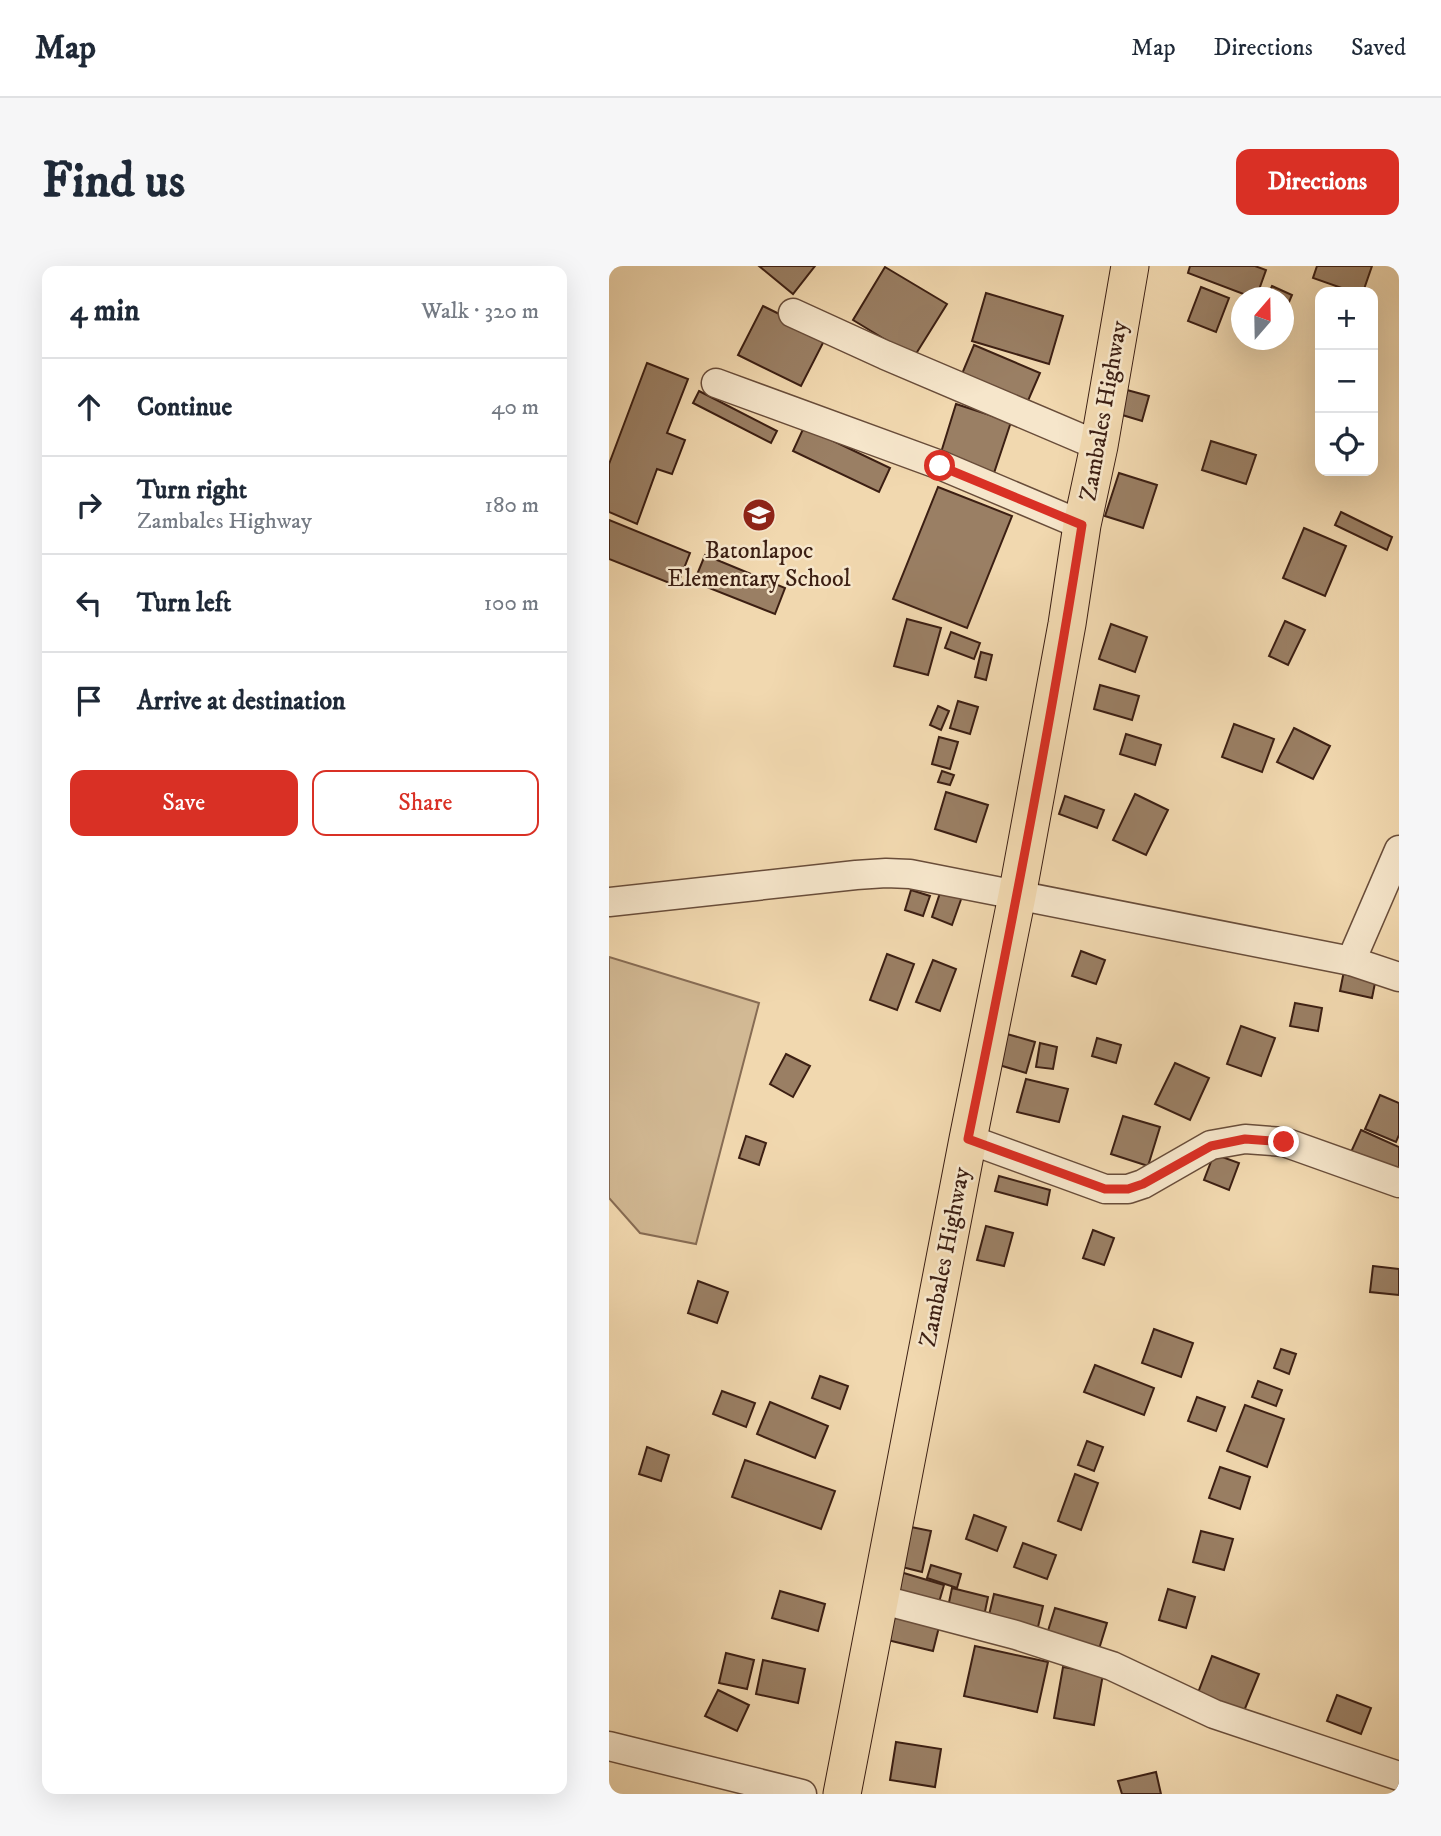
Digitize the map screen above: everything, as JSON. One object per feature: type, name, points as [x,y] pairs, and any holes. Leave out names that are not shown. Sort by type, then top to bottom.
[{"type":"main road","name":"Zambales Highway","points":[[842,1794],[1017,896],[1130,266]]},
{"type":"street","points":[[793,313],[1099,446]]},
{"type":"street","points":[[716,383],[940,466],[1082,525]]},
{"type":"street","points":[[1351,961],[1399,850]]},
{"type":"street","points":[[609,902],[856,874],[910,874],[1351,961],[1399,977]]},
{"type":"street","points":[[968,1139],[1105,1189],[1128,1189],[1143,1184],[1211,1146],[1245,1139],[1284,1142],[1399,1183]]},
{"type":"street","points":[[879,1599],[1016,1635],[1112,1666],[1215,1714],[1399,1776]]},
{"type":"street","points":[[609,1746],[802,1794]]},
{"type":"shaded area","points":[[609,957],[759,1003],[696,1244],[640,1233],[609,1198]]},
{"type":"building","points":[[759,266],[815,266],[793,294]]},
{"type":"building","points":[[1190,266],[1255,266],[1266,270],[1260,287],[1231,287],[1231,289],[1188,273]]},
{"type":"building","points":[[1317,266],[1372,266],[1365,287],[1339,287],[1313,278]]},
{"type":"building","points":[[885,267],[947,304],[914,357],[853,320]]},
{"type":"building","points":[[1201,287],[1229,298],[1216,332],[1188,321]]},
{"type":"building","points":[[986,293],[1063,316],[1049,364],[972,341]]},
{"type":"building","points":[[763,306],[826,337],[801,386],[738,355]]},
{"type":"building","points":[[974,345],[1040,373],[1024,410],[959,381]]},
{"type":"building","points":[[647,363],[688,379],[667,433],[685,440],[672,474],[657,469],[637,524],[609,512],[609,464]]},
{"type":"building","points":[[1127,390],[1149,396],[1142,421],[1119,414]]},
{"type":"building","points":[[699,391],[777,431],[771,443],[693,403]]},
{"type":"building","points":[[956,404],[1011,422],[993,476],[939,459]]},
{"type":"building","points":[[804,427],[890,468],[879,492],[793,451]]},
{"type":"building","points":[[1211,441],[1256,455],[1246,484],[1202,470]]},
{"type":"building","points":[[1119,473],[1157,485],[1143,528],[1105,516]]},
{"type":"building","points":[[938,487],[1012,516],[967,628],[893,599]]},
{"type":"building","points":[[1341,512],[1392,537],[1387,550],[1335,525]]},
{"type":"building","points":[[609,520],[690,553],[677,586],[609,559]]},
{"type":"building","points":[[1304,528],[1346,546],[1325,596],[1283,578]]},
{"type":"building","points":[[705,555],[785,588],[775,614],[694,582]]},
{"type":"building","points":[[907,619],[941,628],[928,675],[894,666]]},
{"type":"building","points":[[1285,621],[1305,630],[1288,665],[1269,656]]},
{"type":"building","points":[[1111,624],[1147,637],[1135,672],[1099,659]]},
{"type":"building","points":[[951,632],[980,643],[974,659],[945,648]]},
{"type":"building","points":[[981,652],[992,655],[986,680],[975,677]]},
{"type":"building","points":[[1100,685],[1139,696],[1132,720],[1094,709]]},
{"type":"building","points":[[958,701],[978,707],[970,734],[950,728]]},
{"type":"building","points":[[938,706],[949,711],[941,730],[930,725]]},
{"type":"building","points":[[1234,724],[1274,739],[1262,772],[1222,757]]},
{"type":"building","points":[[1294,728],[1330,746],[1313,779],[1277,762]]},
{"type":"building","points":[[1126,734],[1161,745],[1155,765],[1120,754]]},
{"type":"building","points":[[939,737],[958,742],[950,769],[932,764]]},
{"type":"building","points":[[942,771],[954,775],[950,785],[938,782]]},
{"type":"building","points":[[946,792],[988,805],[976,842],[935,829]]},
{"type":"building","points":[[1135,794],[1168,810],[1146,855],[1113,840]]},
{"type":"building","points":[[1065,796],[1104,810],[1097,828],[1059,814]]},
{"type":"building","points":[[943,884],[964,891],[952,925],[932,917]]},
{"type":"building","points":[[911,890],[930,896],[923,916],[905,910]]},
{"type":"building","points":[[1081,951],[1105,960],[1096,984],[1072,976]]},
{"type":"building","points":[[887,954],[914,964],[897,1010],[870,1000]]},
{"type":"building","points":[[933,960],[956,969],[940,1011],[916,1002]]},
{"type":"building","points":[[1344,971],[1376,978],[1372,998],[1340,991]]},
{"type":"building","points":[[1295,1003],[1322,1008],[1318,1031],[1290,1026]]},
{"type":"building","points":[[1241,1026],[1275,1038],[1261,1076],[1227,1064]]},
{"type":"building","points":[[1007,1034],[1035,1042],[1026,1073],[999,1065]]},
{"type":"building","points":[[1097,1038],[1121,1045],[1116,1063],[1092,1056]]},
{"type":"building","points":[[1040,1043],[1057,1047],[1053,1069],[1036,1067]]},
{"type":"building","points":[[786,1054],[810,1066],[793,1097],[770,1084]]},
{"type":"building","points":[[1175,1063],[1209,1078],[1190,1120],[1155,1104]]},
{"type":"building","points":[[1026,1079],[1068,1089],[1059,1122],[1017,1112]]},
{"type":"building","points":[[1380,1095],[1399,1103],[1399,1135],[1396,1142],[1365,1129]]},
{"type":"building","points":[[1123,1116],[1160,1127],[1148,1166],[1111,1154]]},
{"type":"building","points":[[1361,1130],[1399,1147],[1399,1174],[1351,1152]]},
{"type":"building","points":[[746,1136],[766,1143],[759,1165],[739,1158]]},
{"type":"building","points":[[1214,1154],[1239,1163],[1229,1190],[1204,1180]]},
{"type":"building","points":[[999,1176],[1050,1190],[1047,1205],[995,1191]]},
{"type":"building","points":[[986,1226],[1013,1233],[1004,1266],[977,1260]]},
{"type":"building","points":[[1093,1230],[1114,1238],[1104,1265],[1083,1258]]},
{"type":"building","points":[[1373,1266],[1399,1269],[1399,1295],[1370,1292]]},
{"type":"building","points":[[698,1281],[728,1292],[717,1323],[688,1313]]},
{"type":"building","points":[[1154,1329],[1193,1343],[1181,1377],[1142,1363]]},
{"type":"building","points":[[1281,1349],[1296,1354],[1289,1374],[1274,1368]]},
{"type":"building","points":[[1095,1365],[1154,1388],[1144,1415],[1084,1392]]},
{"type":"building","points":[[820,1376],[848,1386],[840,1409],[812,1398]]},
{"type":"building","points":[[1258,1381],[1282,1390],[1276,1406],[1252,1397]]},
{"type":"building","points":[[722,1391],[755,1403],[746,1427],[713,1414]]},
{"type":"building","points":[[1197,1397],[1225,1407],[1216,1431],[1188,1421]]},
{"type":"building","points":[[770,1402],[828,1426],[815,1458],[757,1434]]},
{"type":"building","points":[[1245,1405],[1284,1419],[1267,1467],[1227,1451]]},
{"type":"building","points":[[1087,1441],[1103,1447],[1094,1471],[1078,1465]]},
{"type":"building","points":[[647,1447],[669,1455],[661,1481],[639,1474]]},
{"type":"building","points":[[745,1460],[835,1491],[821,1529],[732,1497]]},
{"type":"building","points":[[1220,1467],[1250,1477],[1240,1509],[1209,1498]]},
{"type":"building","points":[[1075,1474],[1098,1483],[1081,1530],[1058,1521]]},
{"type":"building","points":[[974,1515],[1006,1527],[997,1551],[966,1539]]},
{"type":"building","points":[[911,1527],[931,1531],[922,1572],[902,1567]]},
{"type":"building","points":[[1201,1531],[1233,1539],[1224,1570],[1193,1562]]},
{"type":"building","points":[[1023,1543],[1056,1555],[1047,1579],[1014,1567]]},
{"type":"building","points":[[931,1565],[961,1574],[957,1588],[927,1578]]},
{"type":"building","points":[[897,1571],[944,1585],[937,1609],[890,1595]]},
{"type":"building","points":[[952,1588],[988,1597],[983,1621],[947,1612]]},
{"type":"building","points":[[1168,1589],[1195,1597],[1186,1628],[1159,1620]]},
{"type":"building","points":[[780,1591],[825,1604],[818,1631],[772,1618]]},
{"type":"building","points":[[994,1594],[1043,1606],[1037,1631],[988,1619]]},
{"type":"building","points":[[1055,1608],[1107,1623],[1099,1649],[1047,1634]]},
{"type":"building","points":[[880,1613],[939,1627],[933,1651],[875,1637]]},
{"type":"building","points":[[975,1646],[1048,1662],[1037,1712],[964,1696]]},
{"type":"building","points":[[726,1653],[754,1660],[747,1689],[719,1683]]},
{"type":"building","points":[[1212,1656],[1259,1674],[1242,1716],[1196,1698]]},
{"type":"building","points":[[763,1660],[805,1669],[798,1703],[756,1694]]},
{"type":"building","points":[[1063,1667],[1103,1674],[1094,1725],[1054,1718]]},
{"type":"building","points":[[718,1690],[749,1705],[737,1731],[705,1716]]},
{"type":"building","points":[[1337,1695],[1371,1708],[1361,1734],[1327,1721]]},
{"type":"building","points":[[896,1742],[941,1749],[935,1787],[890,1780]]},
{"type":"building","points":[[1156,1772],[1161,1794],[1122,1794],[1118,1781]]},
{"type":"place","name":"Batonlapoc Elementary School","points":[[759,515]]},
{"type":"route","points":[[940,466],[1082,525],[1067,624],[1017,896],[968,1139],[1105,1189],[1128,1189],[1143,1184],[1211,1146],[1245,1139],[1284,1142]]}]
